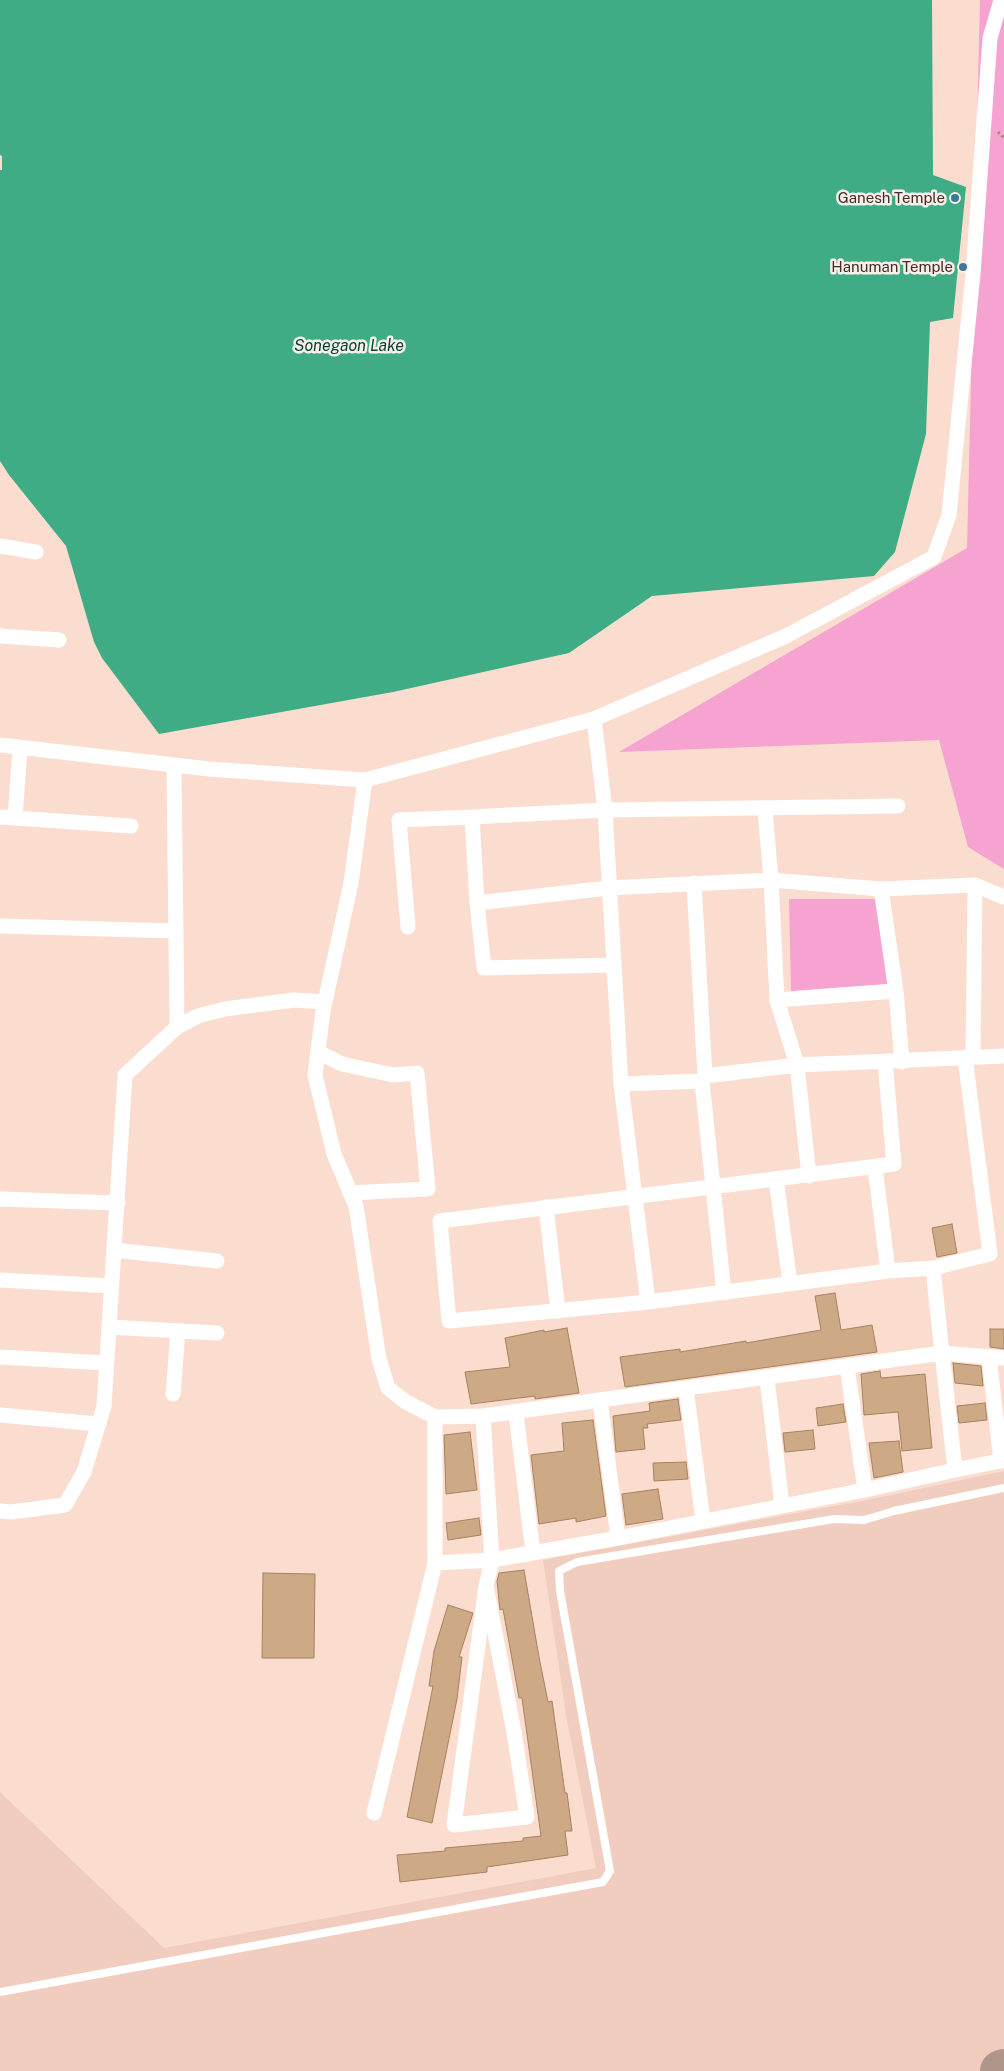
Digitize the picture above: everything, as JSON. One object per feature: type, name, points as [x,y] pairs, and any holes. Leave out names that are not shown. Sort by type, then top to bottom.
[{"type":"street","points":[[0,745],[174,764],[366,780],[594,719],[786,636],[934,557],[949,515],[973,274],[990,38],[1000,0]]},
{"type":"street","points":[[0,546],[36,552]]},
{"type":"street","points":[[0,636],[59,640]]},
{"type":"street","points":[[594,719],[604,810],[621,1084],[648,1302]]},
{"type":"street","points":[[20,748],[8,817],[131,826]]},
{"type":"street","points":[[174,764],[177,1027]]},
{"type":"street","points":[[366,780],[351,883],[325,1002],[315,1075],[334,1154],[356,1206],[379,1359],[388,1388],[406,1402],[435,1417],[483,1416],[516,1413],[942,1353],[997,1358],[1003,1460],[865,1490],[618,1538],[492,1560],[434,1563]]},
{"type":"street","points":[[408,927],[399,820],[604,810],[898,806]]},
{"type":"street","points":[[765,809],[771,880],[777,1000],[797,1065],[809,1176]]},
{"type":"street","points":[[472,817],[477,903],[484,968],[614,965]]},
{"type":"street","points":[[477,903],[608,888],[771,880],[881,889],[975,885],[1004,897]]},
{"type":"street","points":[[694,883],[703,1079],[724,1293]]},
{"type":"street","points":[[885,1061],[894,1164],[440,1221],[449,1321],[648,1302],[888,1271],[933,1268],[990,1254],[969,1056],[975,885]]},
{"type":"street","points":[[881,889],[896,991],[902,1062]]},
{"type":"street","points":[[0,926],[176,931]]},
{"type":"street","points":[[777,1000],[896,991]]},
{"type":"street","points":[[0,1511],[11,1512],[65,1505],[84,1472],[104,1406],[125,1075],[177,1027],[198,1016],[225,1009],[294,1000],[325,1002]]},
{"type":"street","points":[[318,1052],[342,1064],[393,1075],[417,1073],[428,1190],[350,1193]]},
{"type":"street","points":[[621,1084],[703,1079],[797,1065],[902,1062],[969,1056],[1004,1056]]},
{"type":"street","points":[[875,1167],[888,1271]]},
{"type":"street","points":[[776,1179],[790,1283]]},
{"type":"street","points":[[0,1199],[118,1203]]},
{"type":"street","points":[[546,1207],[558,1311]]},
{"type":"street","points":[[114,1250],[217,1261]]},
{"type":"street","points":[[933,1268],[955,1470]]},
{"type":"street","points":[[0,1280],[111,1286]]},
{"type":"street","points":[[109,1327],[217,1333]]},
{"type":"street","points":[[172,1394],[178,1330]]},
{"type":"street","points":[[0,1357],[106,1363]]},
{"type":"street","points":[[847,1367],[865,1490]]},
{"type":"street","points":[[767,1378],[782,1505]]},
{"type":"street","points":[[686,1388],[703,1521]]},
{"type":"street","points":[[600,1400],[618,1538]]},
{"type":"street","points":[[516,1413],[533,1553]]},
{"type":"street","points":[[0,1415],[98,1424]]},
{"type":"street","points":[[483,1416],[492,1560],[486,1586],[454,1825],[527,1817],[514,1732],[486,1586]]},
{"type":"street","points":[[374,1813],[434,1563],[435,1417]]},
{"type":"lane","points":[[0,1992],[603,1882],[610,1871],[560,1591],[559,1571],[577,1562],[834,1519],[864,1520],[894,1510],[1004,1488]]},
{"type":"shaded area","points":[[980,0],[1004,0],[1004,869],[968,847],[939,740],[619,752],[967,548]]},
{"type":"shaded area","points":[[789,899],[877,899],[887,984],[791,991]]},
{"type":"shaded area","points":[[1004,1471],[1004,2071],[0,2071],[0,1792],[164,1948],[596,1868],[566,1715],[543,1560],[872,1499]]},
{"type":"water","name":"Sonegaon Lake","points":[[0,0],[932,0],[933,175],[966,187],[953,318],[930,322],[926,434],[895,552],[874,576],[652,596],[569,653],[393,692],[159,734],[102,658],[94,642],[66,546],[0,461],[0,170],[2,170],[2,156],[0,155]]},
{"type":"building","points":[[952,1224],[957,1253],[937,1257],[932,1228]]},
{"type":"building","points":[[835,1293],[841,1330],[872,1325],[877,1352],[625,1387],[620,1357],[680,1349],[680,1352],[821,1330],[815,1296]]},
{"type":"building","points":[[567,1328],[579,1393],[535,1399],[535,1396],[471,1404],[465,1372],[510,1367],[505,1338],[544,1330],[544,1332]]},
{"type":"building","points":[[990,1329],[1004,1329],[1004,1349],[990,1347]]},
{"type":"building","points":[[953,1363],[981,1366],[983,1386],[955,1383]]},
{"type":"building","points":[[880,1371],[881,1378],[925,1374],[932,1448],[902,1451],[898,1412],[864,1415],[861,1374]]},
{"type":"building","points":[[678,1399],[681,1420],[647,1424],[648,1428],[643,1428],[645,1449],[616,1452],[613,1416],[650,1411],[649,1403]]},
{"type":"building","points":[[985,1403],[987,1420],[959,1423],[957,1406]]},
{"type":"building","points":[[843,1404],[846,1422],[818,1426],[816,1408]]},
{"type":"building","points":[[593,1420],[606,1516],[576,1522],[576,1518],[539,1524],[531,1455],[564,1451],[562,1423]]},
{"type":"building","points":[[813,1430],[815,1449],[785,1452],[783,1433]]},
{"type":"building","points":[[470,1432],[477,1490],[446,1494],[444,1435]]},
{"type":"building","points":[[899,1441],[903,1472],[874,1478],[869,1443]]},
{"type":"building","points":[[686,1462],[688,1479],[654,1481],[653,1463]]},
{"type":"building","points":[[658,1489],[663,1519],[626,1525],[622,1494]]},
{"type":"building","points":[[479,1518],[481,1535],[448,1540],[446,1523]]},
{"type":"building","points":[[524,1570],[548,1702],[552,1701],[565,1793],[567,1793],[572,1831],[565,1831],[568,1855],[487,1867],[487,1872],[400,1882],[397,1855],[445,1851],[445,1848],[523,1841],[523,1838],[541,1836],[522,1698],[519,1698],[503,1609],[500,1610],[497,1581],[499,1573]]},
{"type":"building","points":[[263,1573],[315,1574],[314,1658],[262,1658]]},
{"type":"building","points":[[448,1605],[473,1613],[459,1657],[462,1657],[457,1699],[432,1823],[407,1817],[433,1686],[429,1686],[434,1651]]},
{"type":"place","name":"Ganesh Temple","points":[[955,198]]},
{"type":"place","name":"Hanuman Temple","points":[[963,267]]}]
